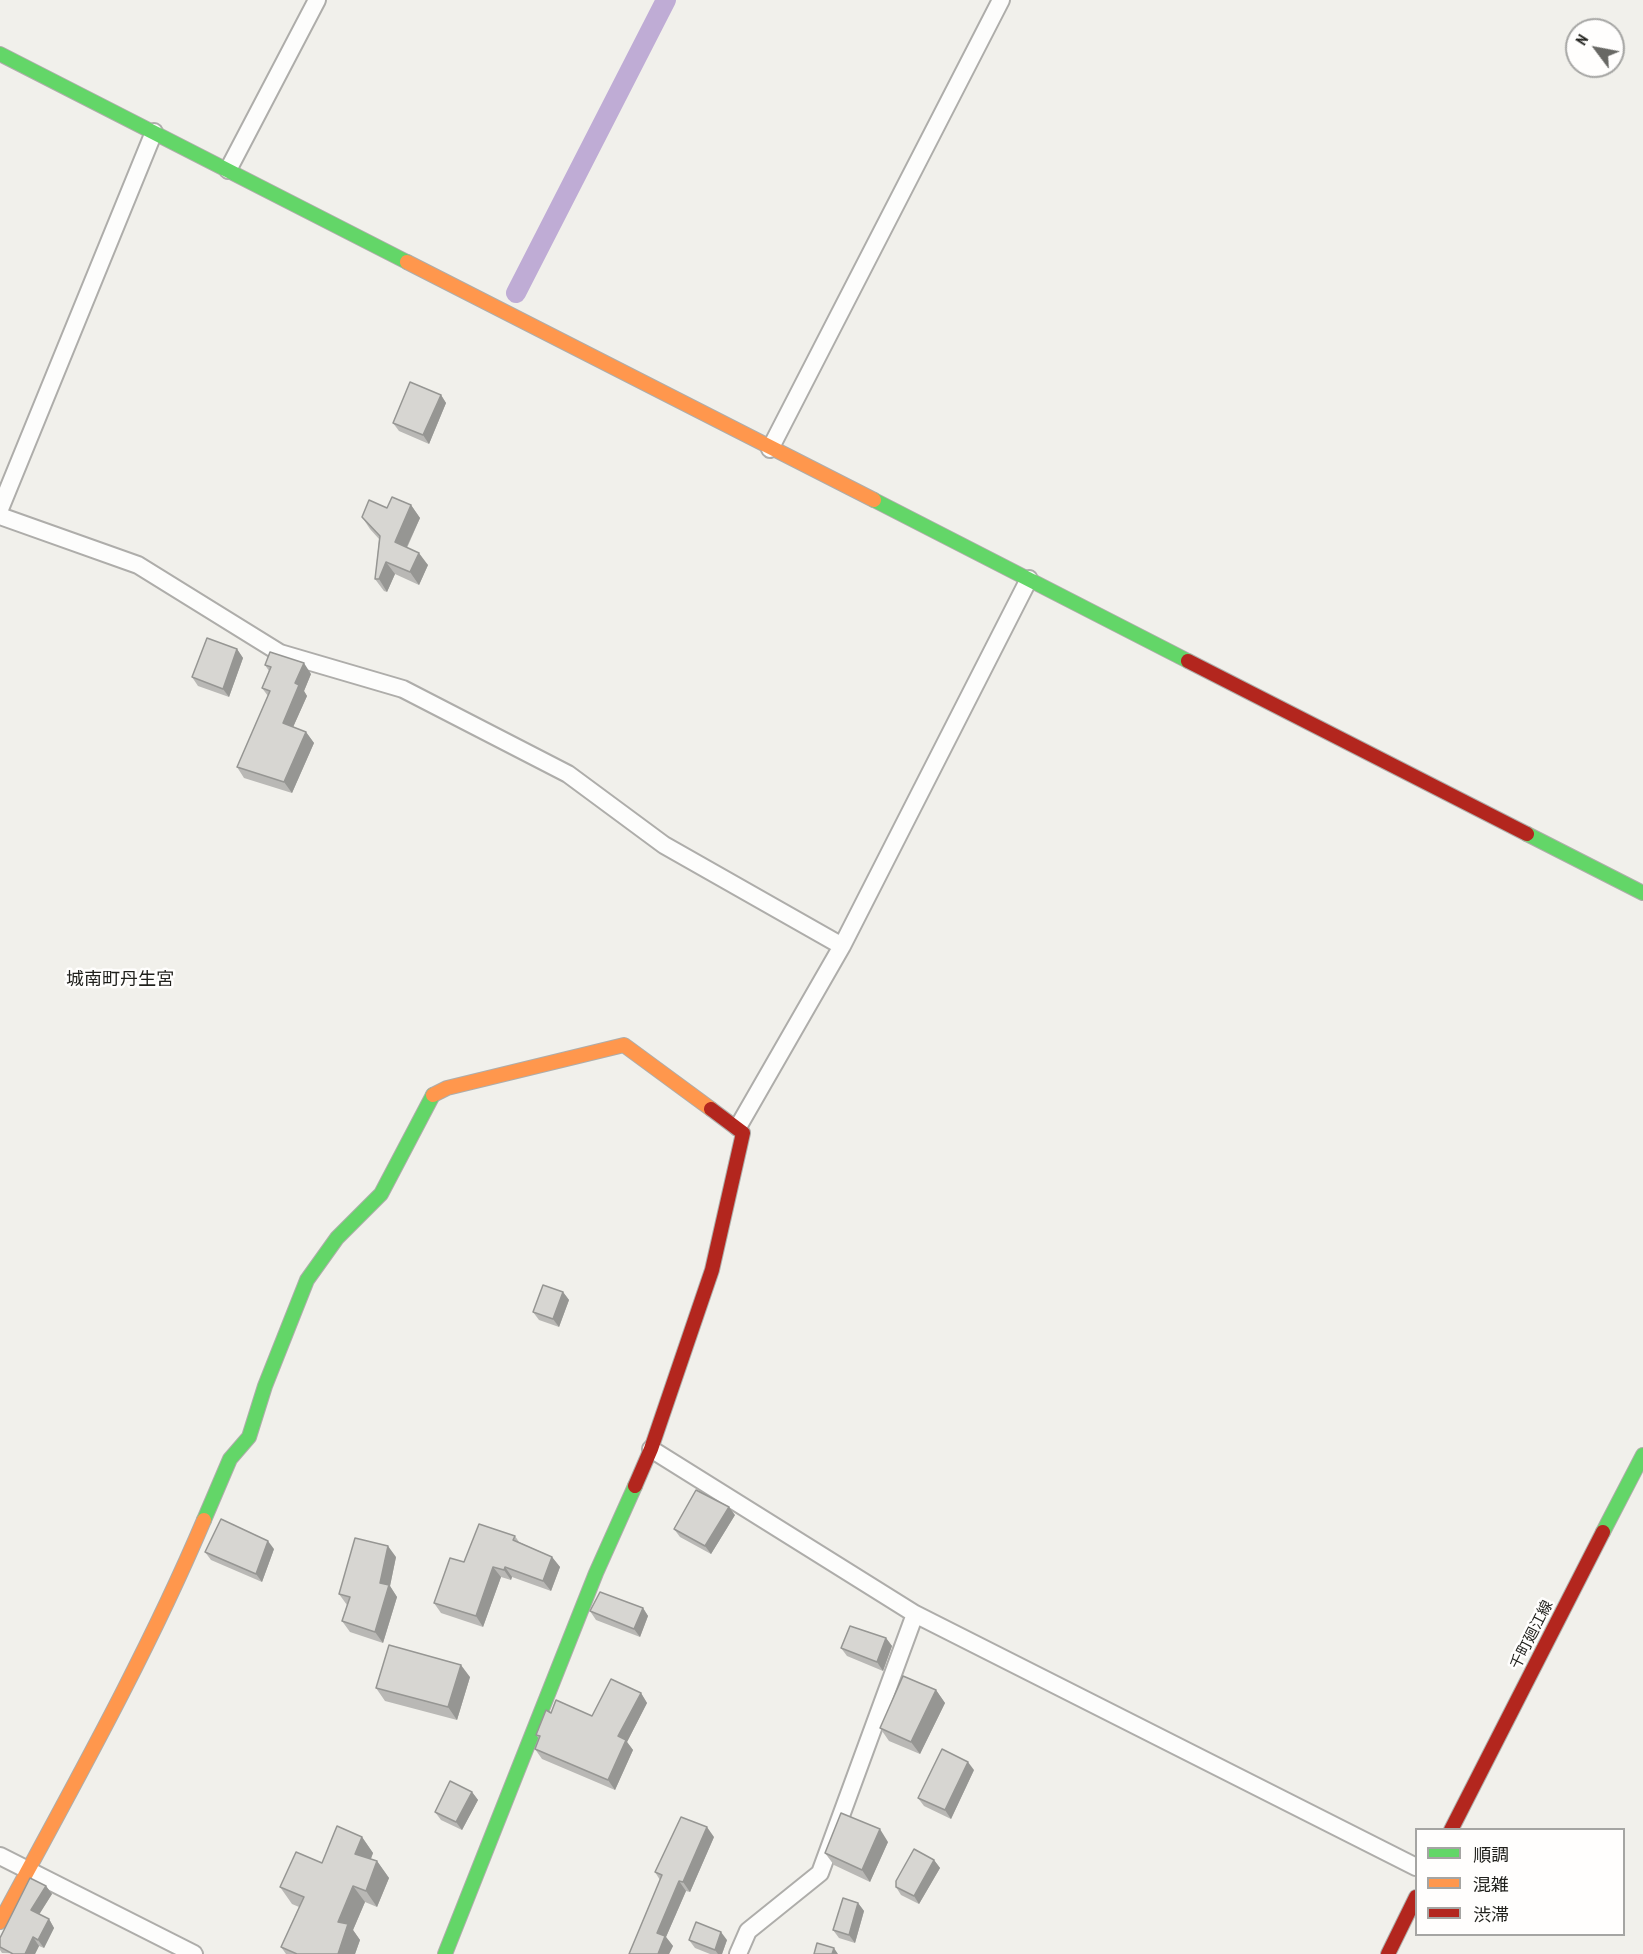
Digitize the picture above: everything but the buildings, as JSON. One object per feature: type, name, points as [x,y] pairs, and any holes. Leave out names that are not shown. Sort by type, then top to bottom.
[{"type":"street","points":[[228,170],[317,0]]},
{"type":"street","points":[[770,449],[1001,0]]},
{"type":"street","points":[[0,54],[1643,893]]},
{"type":"street","points":[[0,509],[154,132]]},
{"type":"street","points":[[0,516],[138,565],[280,653],[403,689],[568,774],[664,845],[842,946]]},
{"type":"street","points":[[738,1127],[842,946],[1029,579]]},
{"type":"street","points":[[0,1922],[30,1871],[181,1574],[230,1459],[249,1437],[265,1386],[307,1280],[337,1238],[381,1194],[431,1096],[458,1085],[624,1045],[738,1127],[743,1133],[712,1270],[651,1449],[596,1574],[445,1954]]},
{"type":"street","points":[[651,1449],[915,1614],[1415,1866]]},
{"type":"street","name":"千町廻江線","points":[[1452,1828],[1643,1455]]},
{"type":"street","points":[[738,1954],[748,1931],[820,1873],[915,1614]]},
{"type":"street","points":[[0,1856],[194,1954]]},
{"type":"street","points":[[1388,1954],[1415,1900]]},
{"type":"waterway","points":[[516,293],[666,0]]},
{"type":"traffic: fast","points":[[0,54],[407,262]]},
{"type":"traffic: fast","points":[[874,500],[1188,661]]},
{"type":"traffic: fast","points":[[1527,834],[1643,893]]},
{"type":"traffic: fast","points":[[204,1520],[230,1459],[249,1437],[265,1386],[307,1280],[337,1238],[381,1194],[433,1095]]},
{"type":"traffic: fast","points":[[1603,1532],[1643,1455]]},
{"type":"traffic: fast","points":[[445,1954],[596,1573],[635,1486]]},
{"type":"traffic: slow","points":[[407,262],[874,500]]},
{"type":"traffic: slow","points":[[433,1095],[447,1088],[624,1045],[711,1109]]},
{"type":"traffic: slow","points":[[0,1922],[132,1673],[204,1520]]},
{"type":"traffic: jam","points":[[1188,661],[1527,834]]},
{"type":"traffic: jam","points":[[635,1486],[651,1449],[712,1270],[743,1133],[711,1109]]},
{"type":"traffic: jam","points":[[1452,1828],[1603,1532]]},
{"type":"traffic: jam","points":[[1388,1954],[1415,1899]]},
{"type":"district","name":"城南町丹生宮","points":[[120,980]]}]
